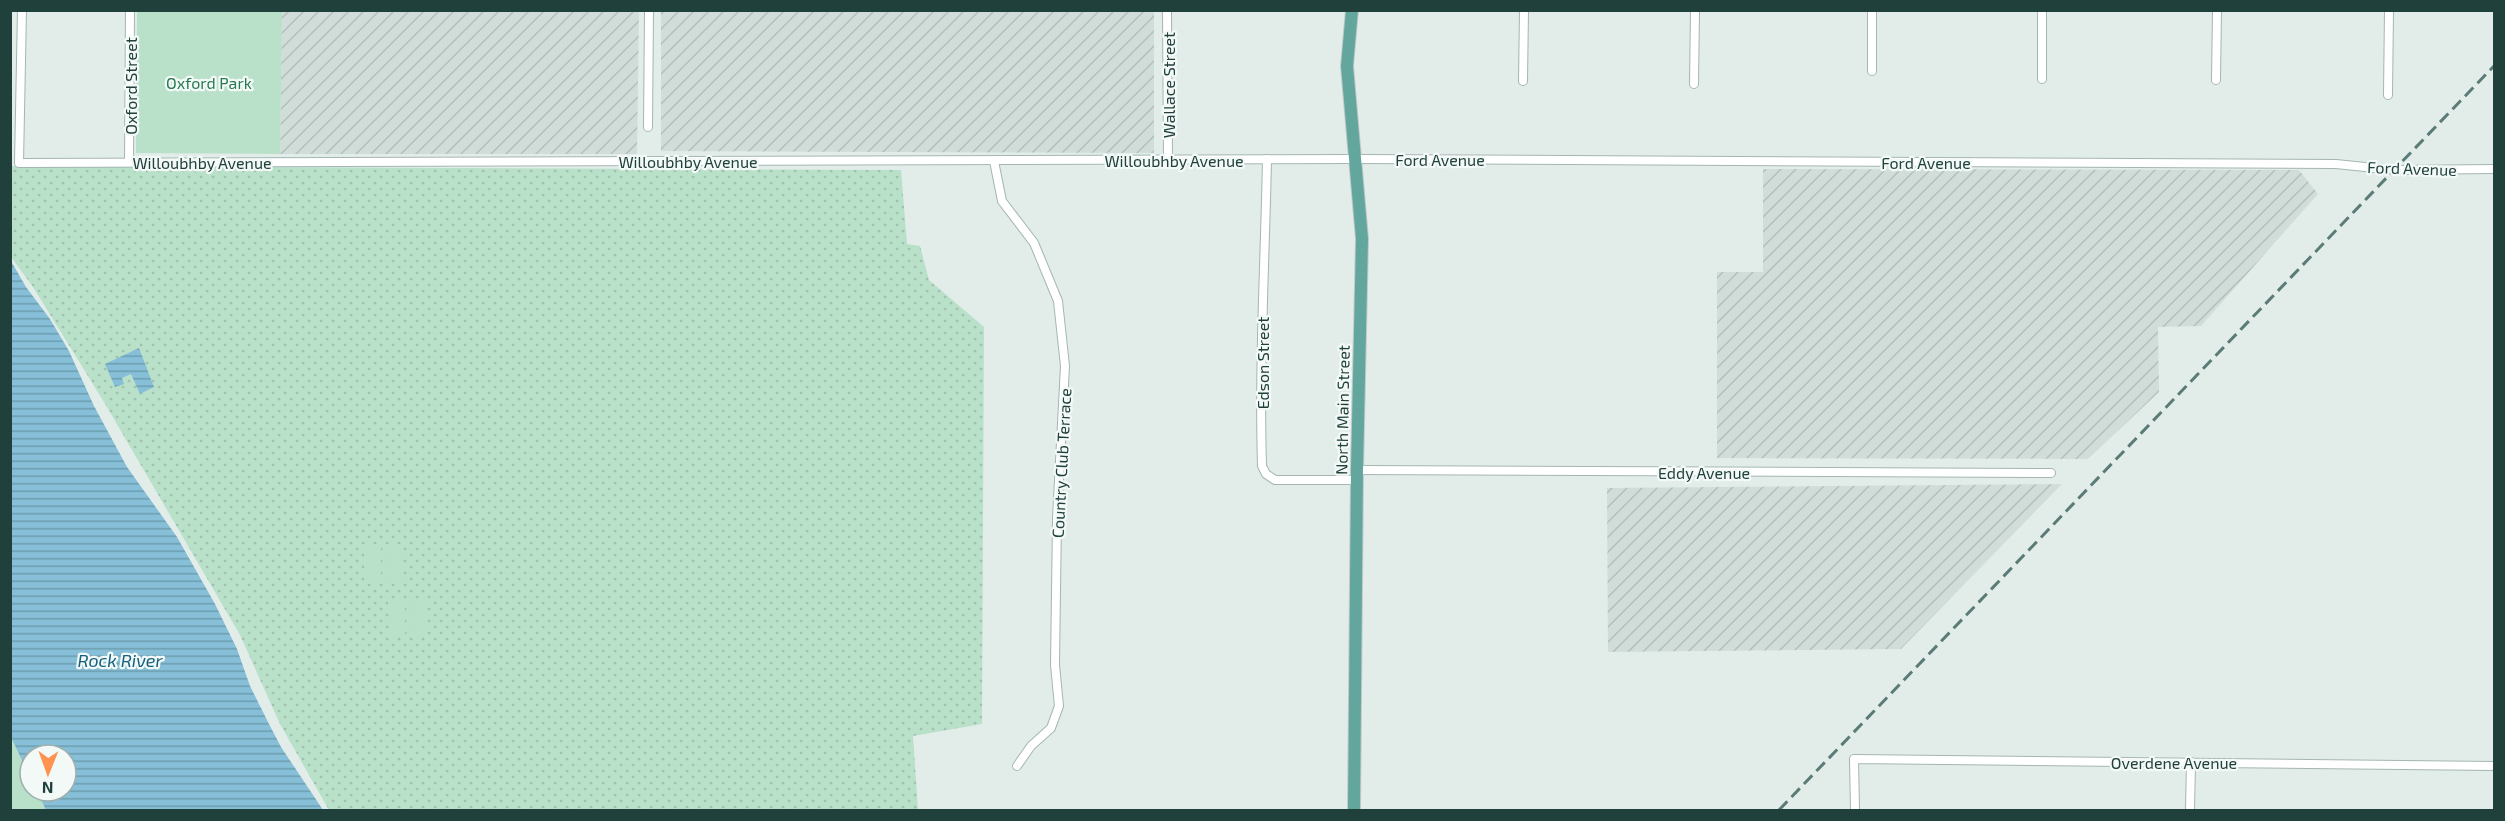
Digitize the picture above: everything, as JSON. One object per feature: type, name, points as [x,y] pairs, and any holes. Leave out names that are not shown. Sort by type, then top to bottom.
[{"type":"main road","name":"North Main Street","points":[[1352,10],[1347,66],[1357,159],[1362,239],[1354,810]]},
{"type":"street","name":"Willoubhby Avenue","points":[[21,10],[19,163],[1357,159]]},
{"type":"street","name":"Oxford Street","points":[[129,162],[130,10]]},
{"type":"street","points":[[648,127],[649,10]]},
{"type":"street","name":"Wallace Street","points":[[1167,10],[1168,159]]},
{"type":"street","points":[[1523,81],[1524,10]]},
{"type":"street","points":[[1694,84],[1695,10]]},
{"type":"street","points":[[1872,10],[1872,71]]},
{"type":"street","points":[[2042,10],[2043,79]]},
{"type":"street","points":[[2216,80],[2217,10]]},
{"type":"street","points":[[2388,95],[2389,10]]},
{"type":"street","name":"Edson Street","points":[[1267,159],[1262,317],[1262,466],[1266,474],[1275,480],[1357,475]]},
{"type":"street","name":"Ford Avenue","points":[[1357,159],[2336,164],[2394,170],[2494,169]]},
{"type":"street","name":"Country Club Terrace","points":[[994,161],[1002,201],[1035,243],[1058,301],[1065,366],[1057,518],[1055,665],[1059,706],[1051,728],[1031,746],[1017,766]]},
{"type":"street","name":"Eddy Avenue","points":[[1357,475],[2051,473]]},
{"type":"street","name":"Overdene Avenue","points":[[1855,810],[1854,759],[2494,766]]},
{"type":"street","points":[[2190,810],[2191,762]]},
{"type":"shaded area","points":[[282,11],[639,11],[637,154],[280,154]]},
{"type":"shaded area","points":[[661,11],[1154,11],[1154,153],[661,151]]},
{"type":"shaded area","points":[[1763,169],[2299,170],[2318,194],[2201,326],[2158,327],[2159,392],[2088,459],[1717,458],[1717,272],[1763,272]]},
{"type":"shaded area","points":[[2062,484],[1901,649],[1608,652],[1607,488]]},
{"type":"green space","name":"Oxford Park","points":[[137,11],[282,11],[280,154],[136,153]]},
{"type":"green space","points":[[10,166],[901,170],[907,244],[920,246],[929,280],[984,327],[982,724],[913,736],[918,810],[329,810],[280,724],[240,635],[104,402],[33,287],[11,257]]},
{"type":"green space","points":[[386,546],[402,546],[403,582],[386,582]]},
{"type":"green space","points":[[364,547],[381,547],[381,583],[364,583]]},
{"type":"green space","points":[[388,600],[405,600],[405,636],[389,636]]},
{"type":"green space","points":[[410,600],[426,600],[426,636],[410,636]]},
{"type":"green space","points":[[10,726],[21,743],[18,743],[18,803],[46,803],[49,810],[11,810]]},
{"type":"water","name":"Rock River","points":[[11,261],[69,351],[94,406],[127,467],[177,537],[215,604],[237,649],[250,686],[281,747],[323,810],[46,810],[43,803],[78,803],[78,743],[18,743],[18,752],[11,737]]},
{"type":"water","points":[[139,348],[154,387],[140,394],[131,374],[122,378],[124,384],[115,387],[105,364]]},
{"type":"railway","points":[[1779,810],[2494,66]]}]
